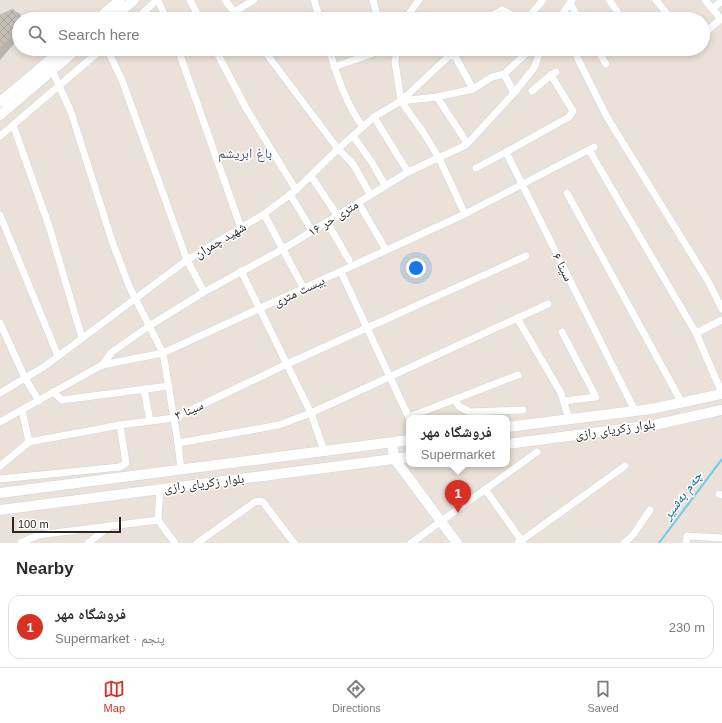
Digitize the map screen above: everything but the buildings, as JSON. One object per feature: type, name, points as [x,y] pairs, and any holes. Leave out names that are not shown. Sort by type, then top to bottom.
[{"type":"main road","points":[[106,12],[120,0]]},
{"type":"main road","points":[[120,12],[134,0]]},
{"type":"main road","points":[[0,102],[55,56]]},
{"type":"main road","points":[[0,115],[69,56]]},
{"type":"main road","name":"بلوار زکریای رازی","points":[[510,427],[635,411],[722,394]]},
{"type":"main road","name":"بلوار زکریای رازی","points":[[510,444],[654,425],[722,410]]},
{"type":"main road","name":"بلوار زکریای رازی","points":[[0,493],[406,441]]},
{"type":"main road","points":[[392,443],[394,458],[457,543]]},
{"type":"main road","name":"بلوار زکریای رازی","points":[[0,510],[406,456]]},
{"type":"street","points":[[144,12],[158,0],[163,12]]},
{"type":"street","points":[[190,0],[196,12]]},
{"type":"street","points":[[225,0],[234,12],[254,0]]},
{"type":"street","points":[[314,0],[318,12]]},
{"type":"street","points":[[373,0],[376,12]]},
{"type":"street","points":[[410,12],[419,0]]},
{"type":"street","points":[[533,12],[543,0]]},
{"type":"street","points":[[609,0],[617,11]]},
{"type":"street","points":[[656,0],[665,12]]},
{"type":"street","points":[[705,0],[721,19],[710,28]]},
{"type":"street","points":[[712,9],[722,1]]},
{"type":"street","points":[[564,12],[571,2],[576,12]]},
{"type":"street","points":[[0,136],[94,56]]},
{"type":"street","points":[[110,56],[122,80],[187,260],[204,292]]},
{"type":"street","points":[[180,56],[241,228]]},
{"type":"street","points":[[220,56],[246,108],[293,192],[312,231]]},
{"type":"street","points":[[268,56],[338,149],[353,164],[370,194]]},
{"type":"street","points":[[330,56],[353,113],[363,127]]},
{"type":"street","points":[[334,67],[366,56]]},
{"type":"street","points":[[391,56],[395,62]]},
{"type":"street","points":[[396,56],[395,62],[401,101],[439,158],[466,214]]},
{"type":"street","points":[[401,101],[449,56]]},
{"type":"street","points":[[455,56],[473,89]]},
{"type":"street","points":[[401,101],[437,97],[473,89],[492,77],[504,74],[525,56]]},
{"type":"street","points":[[536,56],[537,60]]},
{"type":"street","name":"۱۶ متری حر","points":[[102,365],[112,352],[149,326],[204,292],[283,249],[385,185],[467,143],[514,93],[534,68],[538,56]]},
{"type":"street","points":[[577,56],[607,117],[708,281],[722,309]]},
{"type":"street","points":[[601,56],[606,64]]},
{"type":"street","points":[[52,70],[71,112],[112,241],[129,286],[163,353],[181,470]]},
{"type":"street","points":[[476,168],[570,117],[572,114],[573,111],[554,73],[532,91]]},
{"type":"street","points":[[504,74],[514,93]]},
{"type":"street","points":[[437,97],[467,143]]},
{"type":"street","name":"شهید چمران","points":[[0,393],[58,356],[187,260],[264,214],[293,192],[374,117],[401,101]]},
{"type":"street","points":[[374,117],[408,172]]},
{"type":"street","points":[[13,125],[49,226],[82,338]]},
{"type":"street","points":[[353,136],[371,161],[385,185]]},
{"type":"street","name":"بیست متری","points":[[0,422],[102,365],[163,353],[466,214],[591,149],[696,333]]},
{"type":"street","name":"سینا ۶","points":[[506,152],[635,411]]},
{"type":"street","points":[[311,176],[337,215]]},
{"type":"street","points":[[567,193],[682,403]]},
{"type":"street","points":[[358,202],[386,250]]},
{"type":"street","points":[[264,214],[304,289]]},
{"type":"street","points":[[0,215],[58,356]]},
{"type":"street","points":[[327,222],[349,260]]},
{"type":"street","name":"سینا ۳","points":[[29,442],[120,425],[174,418],[287,364],[526,256]]},
{"type":"street","points":[[241,271],[311,413],[324,451]]},
{"type":"street","points":[[341,272],[408,415]]},
{"type":"street","points":[[178,443],[279,425],[311,413],[548,304]]},
{"type":"street","points":[[517,318],[561,393],[569,419]]},
{"type":"street","points":[[722,320],[696,333],[722,394]]},
{"type":"street","points":[[0,323],[25,378],[39,401]]},
{"type":"street","points":[[562,332],[596,397],[564,401]]},
{"type":"street","points":[[416,415],[518,375]]},
{"type":"street","points":[[53,392],[62,400],[169,386]]},
{"type":"street","points":[[144,389],[150,421]]},
{"type":"street","points":[[454,400],[460,407],[470,412],[523,410]]},
{"type":"street","points":[[0,466],[29,442],[22,410]]},
{"type":"street","points":[[0,479],[120,467],[126,463],[120,425]]},
{"type":"street","points":[[411,543],[537,452]]},
{"type":"street","points":[[485,489],[521,542],[625,466]]},
{"type":"street","points":[[109,468],[110,479]]},
{"type":"street","points":[[160,489],[158,520],[175,543]]},
{"type":"street","points":[[197,543],[255,502],[260,501],[263,502],[294,543]]},
{"type":"street","points":[[624,543],[632,535],[650,510]]},
{"type":"street","points":[[21,543],[38,535],[158,520]]},
{"type":"street","points":[[88,543],[110,526]]},
{"type":"street","points":[[686,543],[687,536],[722,538]]},
{"type":"waterway","name":"چەم بەشیر","points":[[659,543],[722,459]]},
{"type":"place","name":"فروشگاه مهر","points":[[458,513]]},
{"type":"district","name":"باغ ابریشم","points":[[245,153]]}]
